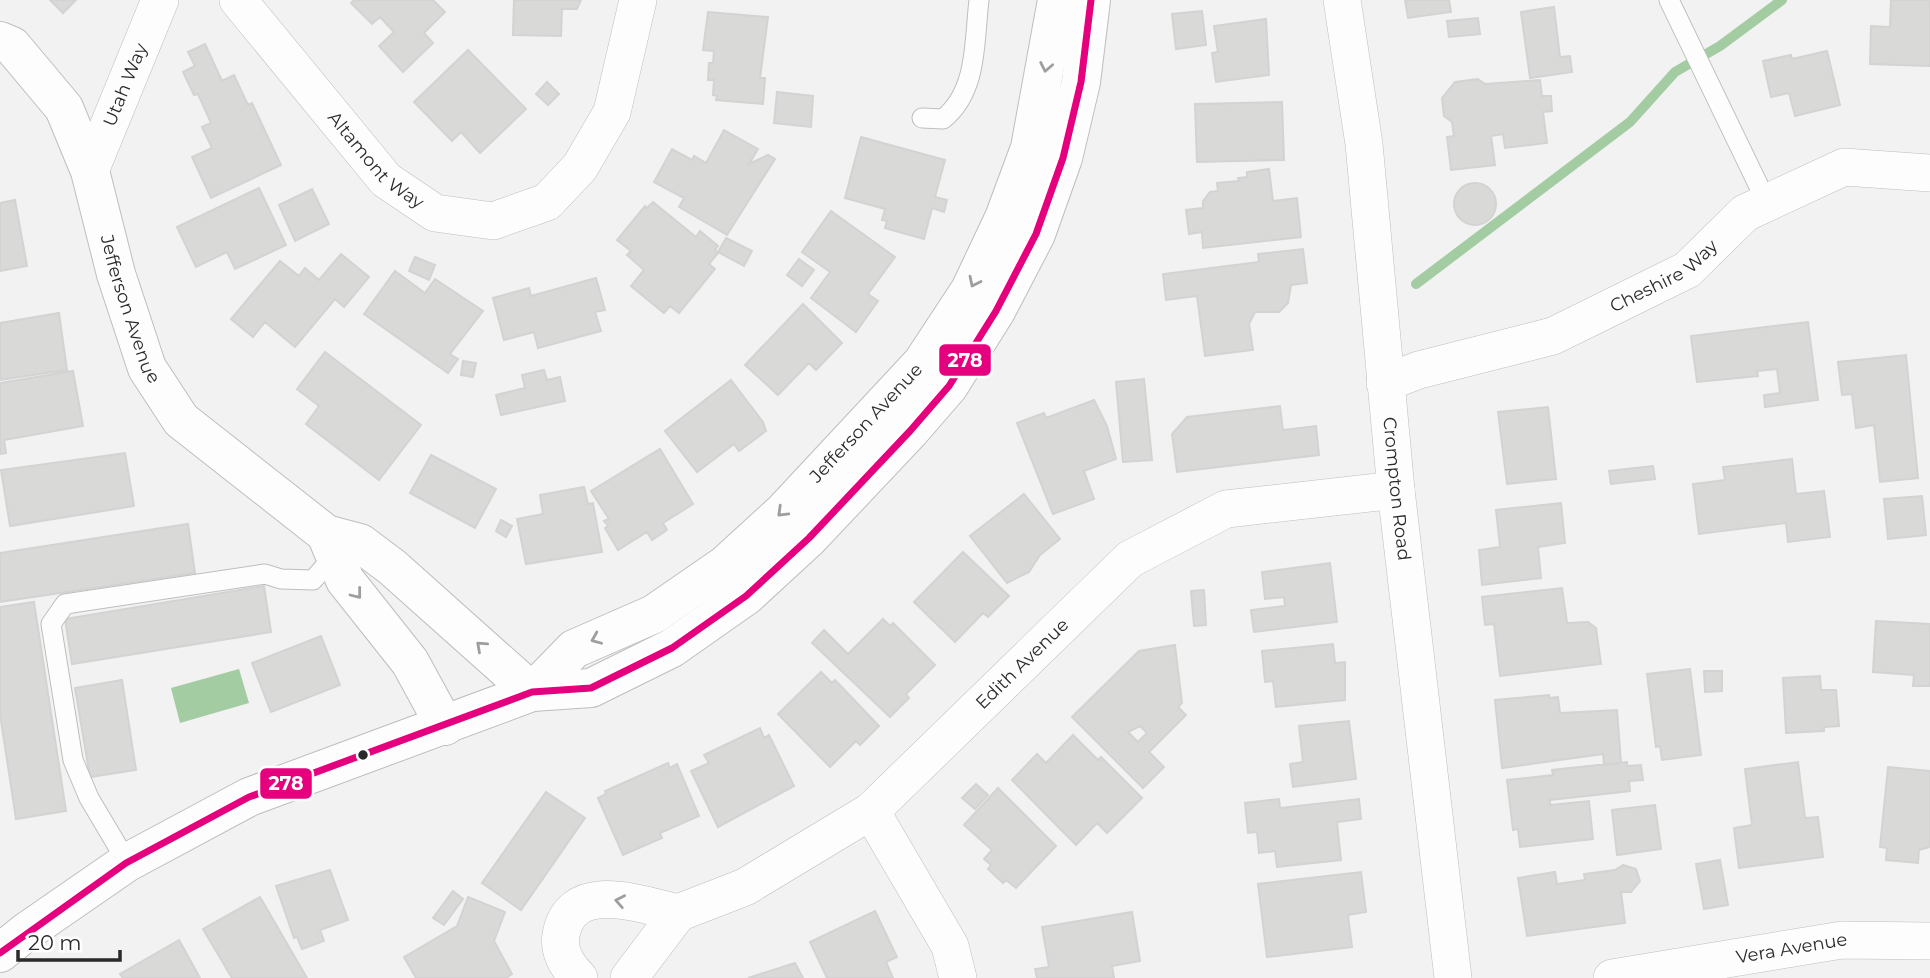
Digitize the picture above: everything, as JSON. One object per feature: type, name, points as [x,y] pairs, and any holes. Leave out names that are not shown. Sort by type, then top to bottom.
[{"type":"main road","name":"Jefferson Avenue","points":[[532,692],[574,649],[654,614],[725,565],[784,511],[922,363],[970,290],[1004,218],[1030,148],[1057,0]]},
{"type":"main road","name":"Jefferson Avenue","points":[[331,544],[360,543],[393,567],[532,692],[591,688],[672,648],[746,596],[809,538],[949,386],[996,311],[1036,234],[1063,158],[1082,82],[1091,0]]},
{"type":"main road","name":"Jefferson Avenue","points":[[0,41],[12,46],[64,108],[90,172],[116,274],[147,368],[181,420],[331,544],[345,580],[410,662],[445,726]]},
{"type":"main road","points":[[0,953],[127,862],[249,797],[532,692]]},
{"type":"street","name":"Utah Way","points":[[90,172],[160,0]]},
{"type":"street","name":"Altamont Way","points":[[238,0],[386,180],[435,213],[493,221],[547,202],[580,167],[612,112],[638,0]]},
{"type":"street","name":"Crompton Road","points":[[1342,0],[1364,144],[1396,490],[1453,978]]},
{"type":"street","name":"Cheshire Way","points":[[1385,383],[1419,370],[1553,336],[1687,270],[1745,213],[1844,167],[1930,173]]},
{"type":"street","name":"Edith Avenue","points":[[678,913],[745,887],[871,811],[1130,559],[1226,509],[1396,490]]},
{"type":"street","points":[[871,811],[950,946],[958,978]]},
{"type":"street","points":[[579,978],[562,956],[560,942],[569,915],[580,905],[594,899],[609,898],[678,913],[629,978]]},
{"type":"street","name":"Vera Avenue","points":[[1612,978],[1842,940],[1930,941]]},
{"type":"lane","points":[[922,118],[943,119],[957,108],[966,93],[979,0]]},
{"type":"lane","points":[[1670,0],[1767,203]]},
{"type":"lane","points":[[127,862],[89,798],[73,760],[51,624],[65,604],[265,574],[281,579],[313,580],[331,544]]},
{"type":"shaded area","points":[[239,669],[249,703],[180,723],[171,688]]},
{"type":"building","points":[[50,0],[76,0],[63,13]]},
{"type":"building","points":[[354,0],[433,0],[445,12],[424,33],[433,43],[403,72],[379,46],[394,32],[380,17],[372,24],[351,3]]},
{"type":"building","points":[[514,0],[581,0],[577,9],[562,9],[561,36],[513,35]]},
{"type":"building","points":[[1405,0],[1449,0],[1451,12],[1408,18]]},
{"type":"building","points":[[1891,0],[1930,0],[1930,66],[1870,64],[1871,26],[1890,27]]},
{"type":"building","points":[[1554,7],[1560,57],[1570,56],[1572,72],[1530,78],[1521,12]]},
{"type":"building","points":[[1202,11],[1206,45],[1176,49],[1172,14]]},
{"type":"building","points":[[708,12],[768,17],[760,78],[765,78],[763,104],[716,100],[717,96],[713,95],[714,80],[708,80],[709,63],[713,63],[714,51],[703,50]]},
{"type":"building","points":[[1478,18],[1480,34],[1449,37],[1447,21]]},
{"type":"building","points":[[1266,19],[1269,75],[1216,82],[1212,53],[1218,52],[1214,26]]},
{"type":"building","points":[[205,44],[222,81],[234,75],[248,105],[252,103],[281,165],[211,198],[192,157],[212,148],[202,127],[211,123],[198,94],[194,95],[183,72],[195,66],[188,52]]},
{"type":"building","points":[[468,50],[526,109],[480,153],[461,132],[452,141],[414,102]]},
{"type":"building","points":[[1827,51],[1840,105],[1795,116],[1789,93],[1771,97],[1763,61],[1791,55],[1792,59]]},
{"type":"building","points":[[1478,79],[1485,84],[1540,80],[1542,96],[1551,96],[1552,111],[1543,112],[1547,143],[1505,148],[1503,134],[1491,136],[1495,165],[1451,170],[1447,137],[1454,136],[1452,122],[1444,116],[1442,98],[1455,82]]},
{"type":"building","points":[[547,82],[559,94],[548,105],[536,94]]},
{"type":"building","points":[[777,92],[813,96],[811,127],[774,123]]},
{"type":"building","points":[[1282,102],[1284,160],[1197,162],[1195,104]]},
{"type":"building","points":[[724,130],[758,149],[749,164],[768,155],[775,159],[727,235],[679,207],[684,198],[654,182],[672,149],[692,160],[694,156],[706,163]]},
{"type":"building","points":[[861,137],[945,160],[935,197],[947,200],[944,212],[932,208],[924,239],[885,228],[887,221],[882,220],[885,209],[845,198]]},
{"type":"building","points":[[1269,169],[1273,201],[1297,198],[1301,237],[1203,248],[1202,232],[1189,234],[1186,210],[1203,208],[1203,201],[1210,192],[1218,191],[1217,183],[1239,181],[1238,178],[1247,177],[1247,172]]},
{"type":"building","points":[[1475,183],[1490,189],[1496,204],[1490,219],[1475,225],[1460,219],[1454,204],[1460,189]]},
{"type":"building","points":[[259,188],[286,245],[235,269],[227,252],[196,267],[177,227]]},
{"type":"building","points":[[312,189],[329,224],[295,241],[279,205]]},
{"type":"building","points":[[15,200],[27,266],[0,271],[0,203]]},
{"type":"building","points":[[653,202],[696,237],[700,231],[718,246],[715,250],[718,253],[709,264],[715,269],[679,313],[670,306],[664,313],[631,286],[644,270],[627,255],[631,251],[617,240],[645,206],[647,208]]},
{"type":"building","points":[[831,211],[895,257],[868,294],[878,301],[856,332],[811,298],[830,272],[802,252]]},
{"type":"building","points":[[726,238],[752,251],[744,266],[718,252]]},
{"type":"building","points":[[1303,249],[1307,283],[1291,285],[1288,303],[1279,312],[1255,312],[1249,324],[1253,350],[1205,356],[1197,296],[1166,300],[1163,274],[1259,262],[1258,254]]},
{"type":"building","points":[[341,254],[369,277],[344,307],[335,299],[295,347],[265,322],[253,337],[231,319],[280,261],[299,276],[305,268],[319,280]]},
{"type":"building","points":[[415,257],[435,265],[429,280],[409,271]]},
{"type":"building","points":[[799,259],[814,270],[802,286],[787,275]]},
{"type":"building","points":[[395,271],[425,293],[435,279],[483,311],[450,354],[458,359],[448,373],[364,314]]},
{"type":"building","points":[[596,278],[605,310],[595,312],[601,331],[538,348],[534,332],[504,340],[493,298],[529,288],[531,296]]},
{"type":"building","points":[[803,304],[842,343],[816,370],[809,363],[778,395],[745,365]]},
{"type":"building","points":[[59,313],[67,370],[0,380],[0,323]]},
{"type":"building","points":[[1808,322],[1818,400],[1765,407],[1764,395],[1780,393],[1777,369],[1757,371],[1758,376],[1697,382],[1691,336]]},
{"type":"building","points":[[325,352],[421,425],[379,480],[306,424],[319,406],[297,389]]},
{"type":"building","points":[[1906,355],[1918,478],[1880,482],[1874,425],[1856,428],[1852,394],[1842,395],[1838,362]]},
{"type":"building","points":[[463,361],[476,363],[473,377],[461,375]]},
{"type":"building","points":[[544,370],[547,380],[560,377],[565,401],[501,415],[496,395],[525,388],[522,375]]},
{"type":"building","points":[[73,371],[83,426],[4,440],[6,453],[0,454],[0,383]]},
{"type":"building","points":[[1144,379],[1152,460],[1123,462],[1116,382]]},
{"type":"building","points":[[731,380],[763,422],[766,431],[739,451],[734,444],[697,472],[665,431]]},
{"type":"building","points":[[1094,400],[1107,426],[1116,459],[1084,471],[1094,499],[1053,514],[1017,423],[1044,413],[1046,418]]},
{"type":"building","points":[[1280,406],[1283,430],[1316,426],[1319,455],[1177,472],[1172,434],[1187,417]]},
{"type":"building","points":[[1548,407],[1556,479],[1507,484],[1498,412]]},
{"type":"building","points":[[660,449],[693,504],[663,523],[667,530],[652,540],[647,532],[618,550],[605,528],[608,526],[604,521],[609,519],[591,491]]},
{"type":"building","points":[[125,453],[134,506],[10,526],[1,470]]},
{"type":"building","points":[[431,455],[496,489],[475,528],[410,493]]},
{"type":"building","points":[[1792,459],[1796,494],[1824,491],[1830,537],[1788,542],[1786,523],[1699,534],[1693,484],[1725,480],[1723,467]]},
{"type":"building","points":[[1653,466],[1655,479],[1611,484],[1609,471]]},
{"type":"building","points":[[584,487],[588,504],[593,503],[602,552],[526,564],[517,519],[543,514],[540,495]]},
{"type":"building","points":[[1024,494],[1060,539],[1040,555],[1029,572],[1007,583],[970,536]]},
{"type":"building","points":[[1922,496],[1926,535],[1888,539],[1884,499]]},
{"type":"building","points":[[1561,503],[1565,543],[1538,547],[1541,578],[1482,585],[1479,550],[1500,547],[1496,510]]},
{"type":"building","points":[[501,520],[512,526],[506,537],[496,531]]},
{"type":"building","points":[[188,524],[195,573],[0,602],[0,553]]},
{"type":"building","points":[[963,552],[1009,596],[988,617],[983,613],[955,642],[914,602]]},
{"type":"building","points":[[1330,563],[1337,622],[1254,632],[1251,610],[1285,606],[1284,597],[1265,599],[1262,572]]},
{"type":"building","points":[[264,586],[271,632],[72,664],[65,619]]},
{"type":"building","points":[[1562,588],[1567,623],[1588,622],[1596,628],[1601,664],[1500,676],[1494,624],[1485,625],[1482,597]]},
{"type":"building","points":[[1204,590],[1206,625],[1194,626],[1191,591]]},
{"type":"building","points":[[34,602],[66,811],[16,819],[0,714],[0,607]]},
{"type":"building","points":[[883,619],[890,626],[893,623],[935,665],[906,694],[909,698],[890,717],[812,643],[824,630],[848,654]]},
{"type":"building","points":[[1876,621],[1930,624],[1930,686],[1913,686],[1914,675],[1873,672]]},
{"type":"building","points":[[321,636],[340,685],[271,712],[252,663]]},
{"type":"building","points":[[1333,644],[1335,663],[1345,662],[1345,700],[1276,707],[1273,681],[1265,682],[1262,651]]},
{"type":"building","points":[[1175,645],[1182,703],[1178,707],[1186,715],[1149,752],[1164,767],[1143,788],[1072,717],[1139,651]],"holes":[[[1140,726],[1147,733],[1138,742],[1128,732]]]},
{"type":"building","points":[[1690,669],[1701,755],[1662,760],[1660,746],[1656,747],[1647,674]]},
{"type":"building","points":[[1704,671],[1722,671],[1722,691],[1705,692]]},
{"type":"building","points":[[821,672],[832,683],[835,680],[879,726],[860,745],[856,741],[830,767],[778,714]]},
{"type":"building","points":[[1820,676],[1821,690],[1836,690],[1839,726],[1824,727],[1824,731],[1786,733],[1783,678]]},
{"type":"building","points":[[122,680],[136,770],[90,777],[75,688]]},
{"type":"building","points":[[1549,695],[1549,698],[1558,697],[1560,713],[1617,710],[1621,763],[1604,765],[1603,754],[1502,768],[1495,700]]},
{"type":"building","points":[[1349,721],[1356,779],[1293,787],[1290,764],[1303,762],[1299,726]]},
{"type":"building","points":[[760,728],[764,738],[769,735],[794,786],[718,827],[691,771],[709,763],[704,755]]},
{"type":"building","points":[[1073,735],[1098,760],[1101,757],[1142,798],[1107,833],[1097,823],[1076,845],[1012,780],[1037,754],[1046,763]]},
{"type":"building","points":[[1627,762],[1627,766],[1641,765],[1643,780],[1629,781],[1630,791],[1550,800],[1550,805],[1589,801],[1593,839],[1520,847],[1518,829],[1513,830],[1507,780],[1553,775],[1552,770]]},
{"type":"building","points":[[1798,762],[1805,818],[1818,817],[1823,857],[1739,868],[1734,828],[1752,825],[1745,769]]},
{"type":"building","points":[[668,763],[670,768],[677,764],[699,816],[660,833],[662,838],[623,855],[598,798],[606,794],[605,791]]},
{"type":"building","points":[[1888,767],[1930,771],[1930,847],[1919,850],[1918,863],[1886,860],[1887,848],[1880,847]]},
{"type":"building","points":[[976,784],[988,795],[975,809],[962,798]]},
{"type":"building","points":[[998,788],[1056,846],[1016,888],[1006,880],[1003,883],[988,869],[991,865],[984,859],[992,850],[964,825]]},
{"type":"building","points":[[546,792],[585,818],[521,910],[482,883]]},
{"type":"building","points":[[1279,799],[1280,808],[1359,799],[1361,819],[1337,822],[1341,860],[1277,867],[1275,851],[1259,853],[1257,832],[1248,833],[1245,803]]},
{"type":"building","points":[[1655,805],[1661,849],[1617,855],[1612,810]]},
{"type":"building","points":[[1720,860],[1728,905],[1704,909],[1696,864]]},
{"type":"building","points":[[1623,865],[1636,869],[1640,881],[1631,892],[1621,892],[1625,923],[1527,936],[1518,878],[1555,872],[1557,884],[1585,880],[1584,874],[1615,870]]},
{"type":"building","points":[[330,870],[348,920],[320,930],[324,941],[302,949],[297,937],[294,938],[276,886]]},
{"type":"building","points":[[1361,872],[1366,912],[1348,915],[1352,947],[1267,957],[1258,884]]},
{"type":"building","points":[[453,891],[463,899],[444,925],[433,918]]},
{"type":"building","points":[[260,897],[307,978],[232,978],[203,929]]},
{"type":"building","points":[[468,897],[505,912],[494,941],[512,974],[506,978],[416,978],[404,957],[457,926]]},
{"type":"building","points":[[875,911],[897,957],[886,962],[893,978],[827,978],[810,942]]},
{"type":"building","points":[[1132,912],[1140,961],[1112,966],[1114,978],[1037,978],[1035,969],[1049,967],[1042,927]]},
{"type":"building","points":[[179,940],[200,978],[123,978],[120,974]]},
{"type":"building","points":[[795,963],[803,978],[748,978]]},
{"type":"waterway","points":[[1416,284],[1630,122],[1675,72],[1720,46],[1782,0]]},
{"type":"transit line","name":"278","points":[[0,953],[126,863],[249,797],[532,692],[591,688],[672,648],[746,596],[809,538],[910,431],[949,386],[996,311],[1036,234],[1063,158],[1081,82],[1091,0]]}]
